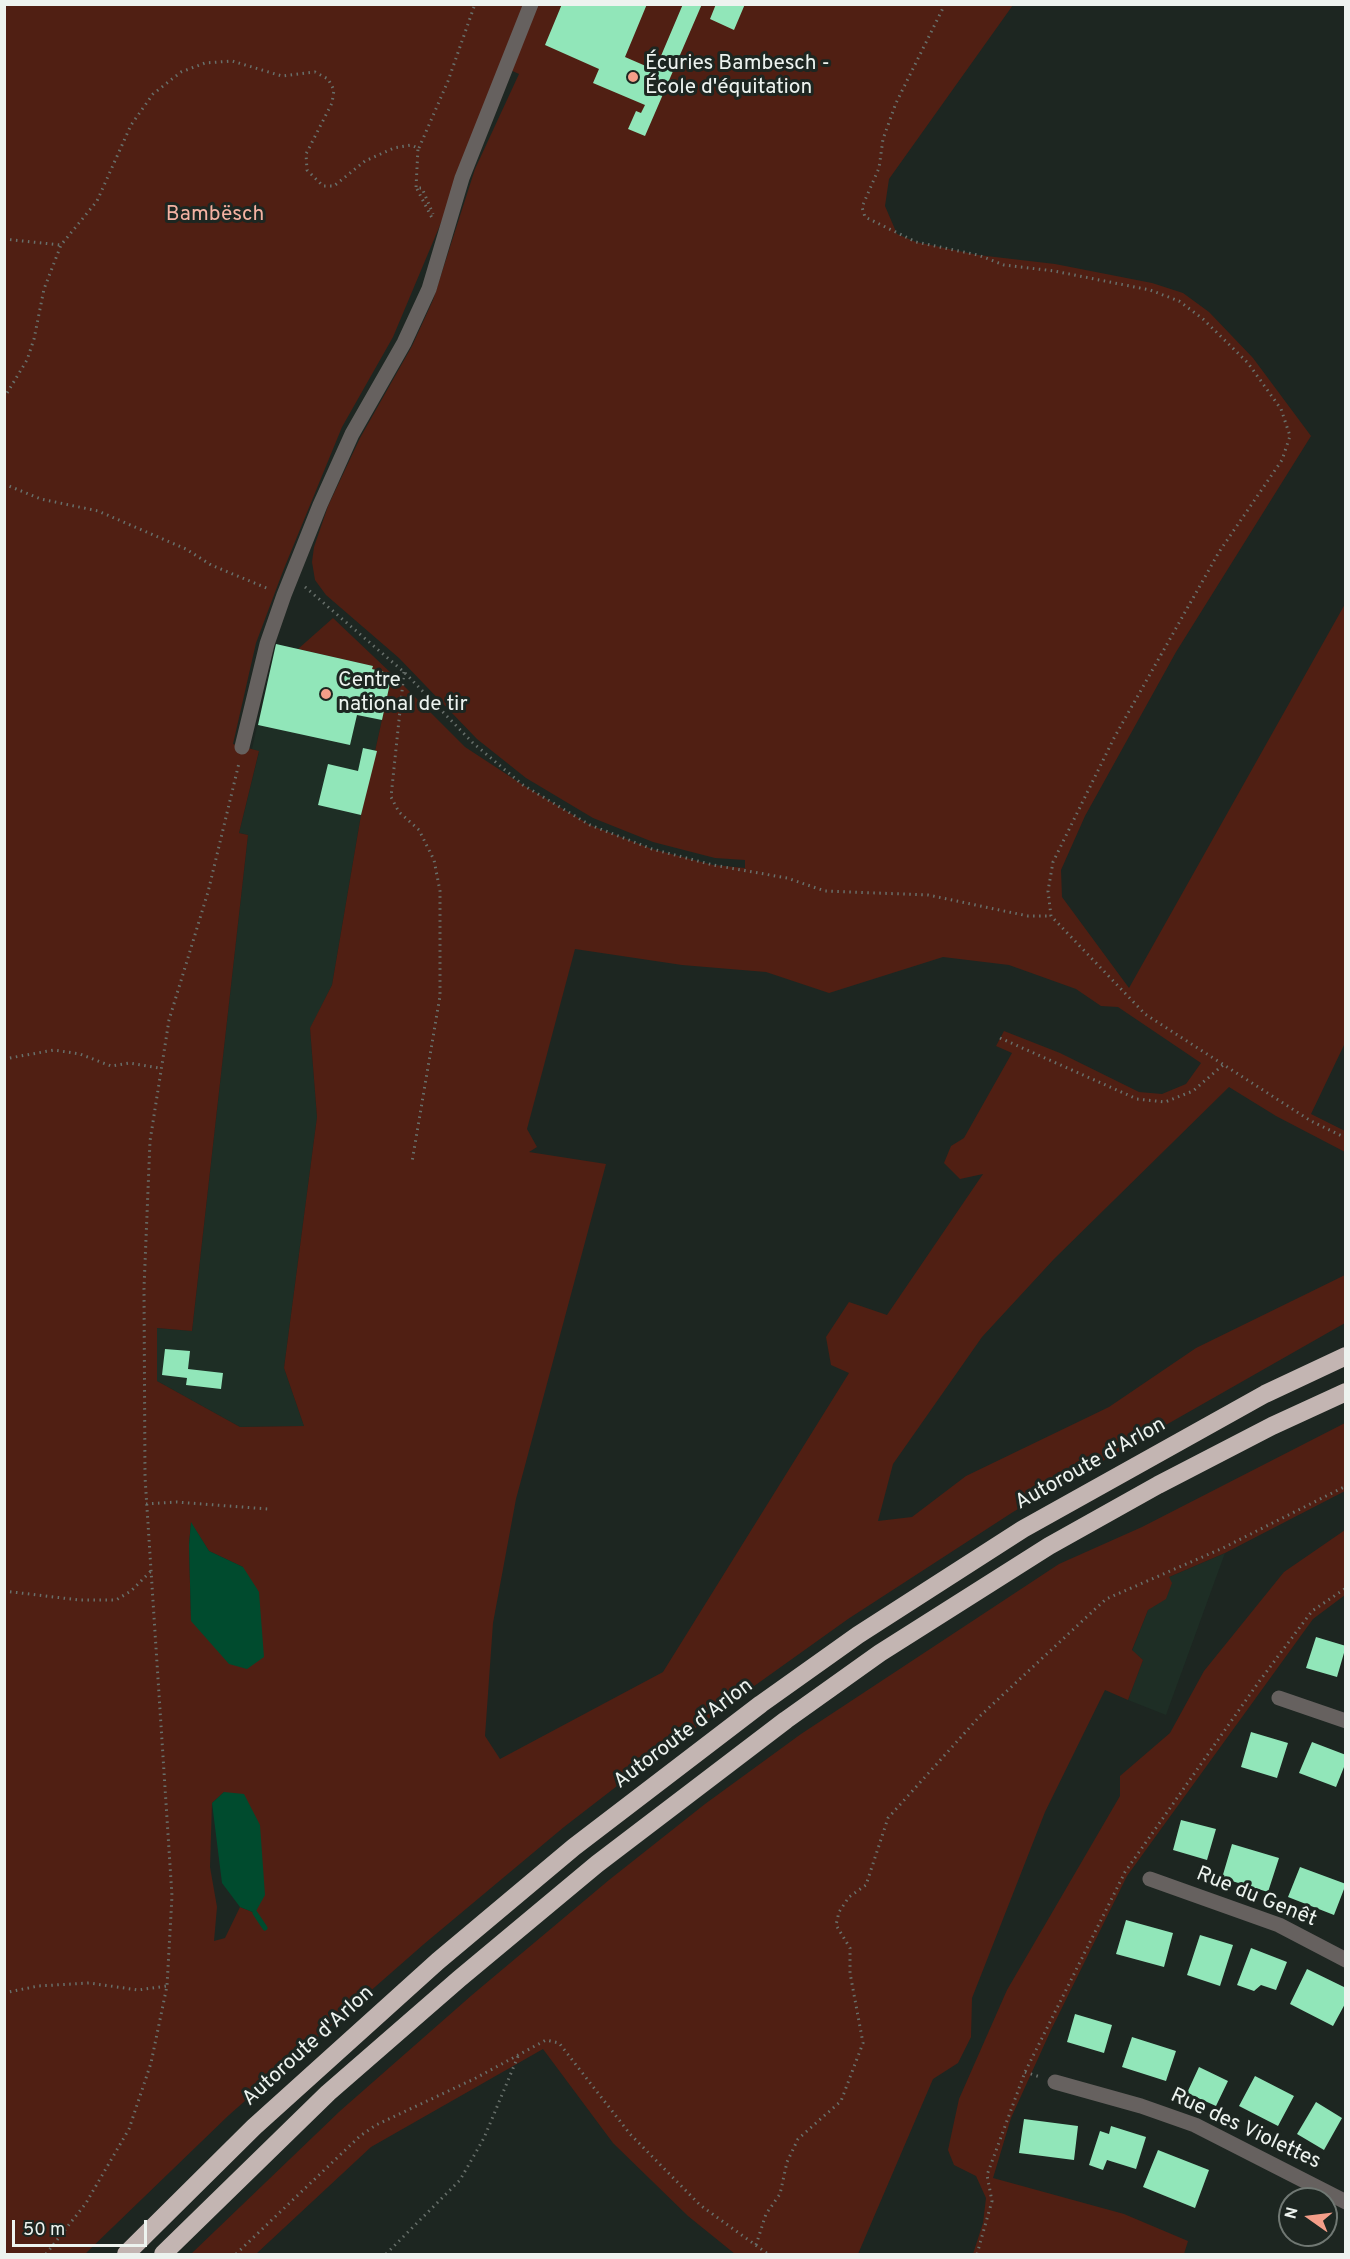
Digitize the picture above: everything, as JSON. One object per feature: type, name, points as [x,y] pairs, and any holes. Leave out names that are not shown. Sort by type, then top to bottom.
[{"type":"highway","name":"Autoroute d'Arlon","points":[[126,2254],[254,2127],[438,1961],[574,1847],[761,1704],[858,1635],[1023,1529],[1265,1394],[1346,1356]]},
{"type":"highway","points":[[163,2254],[320,2101],[459,1979],[597,1864],[786,1720],[880,1653],[1049,1546],[1168,1479],[1272,1426],[1346,1392]]},
{"type":"street","points":[[243,747],[267,644],[284,595],[320,505],[352,434],[404,343],[429,289],[462,178],[531,4]]},
{"type":"street","points":[[1279,1698],[1346,1721]]},
{"type":"street","name":"Rue du Genêt","points":[[1150,1879],[1279,1925],[1346,1960]]},
{"type":"street","name":"Rue des Violettes","points":[[1055,2082],[1141,2106],[1195,2126],[1346,2202]]},
{"type":"path","points":[[433,219],[416,189],[418,148],[448,81],[476,4]]},
{"type":"path","points":[[945,4],[896,103],[883,139],[879,168],[862,207],[865,217],[916,242],[978,255],[1004,265],[1054,271],[1150,290],[1179,301],[1203,318],[1248,363],[1281,409],[1290,436],[1282,460],[1219,552],[1104,759],[1053,862],[1048,891],[1050,916],[1145,1014],[1311,1121],[1346,1138]]},
{"type":"path","points":[[4,398],[27,360],[34,339],[44,289],[61,245],[97,201],[131,125],[153,93],[180,72],[205,63],[238,62],[267,74],[282,76],[315,72],[328,79],[334,90],[332,103],[306,154],[307,170],[323,186],[334,186],[366,161],[394,148],[411,145],[418,148]]},
{"type":"path","points":[[416,189],[422,188],[444,237]]},
{"type":"path","points":[[4,239],[61,245]]},
{"type":"path","points":[[4,458],[4,475]]},
{"type":"path","points":[[4,484],[41,499],[98,511],[186,549],[211,565],[284,595]]},
{"type":"path","points":[[292,576],[404,672],[473,743],[523,785],[590,825],[652,849],[713,865],[787,878],[825,891],[928,895],[1028,916],[1050,916]]},
{"type":"path","points":[[404,672],[391,797],[399,812],[419,830],[434,860],[440,891],[440,996],[412,1162]]},
{"type":"path","points":[[46,2254],[87,2203],[129,2129],[151,2063],[167,1986],[172,1896],[146,1504],[146,1221],[150,1141],[159,1068],[169,1020],[208,892],[243,747]]},
{"type":"path","points":[[1000,1038],[1137,1099],[1165,1102],[1193,1091],[1223,1065]]},
{"type":"path","points":[[4,1059],[54,1050],[80,1054],[111,1066],[129,1063],[159,1068]]},
{"type":"path","points":[[756,2245],[766,2214],[780,2194],[787,2162],[798,2139],[841,2101],[863,2043],[849,1973],[850,1948],[836,1925],[839,1912],[849,1897],[866,1885],[888,1818],[980,1716],[1106,1599],[1223,1548],[1346,1486]]},
{"type":"path","points":[[146,1504],[176,1502],[268,1509]]},
{"type":"path","points":[[4,1591],[79,1600],[116,1599],[131,1591],[152,1570]]},
{"type":"path","points":[[4,1993],[38,1986],[89,1983],[138,1990],[167,1986]]},
{"type":"path","points":[[236,2254],[360,2136],[376,2125],[474,2079],[546,2040],[559,2043],[630,2134],[700,2205],[768,2254]]},
{"type":"path","points":[[386,2254],[460,2180],[484,2138],[519,2054]]},
{"type":"path","points":[[977,2254],[992,2201],[987,2175]]},
{"type":"shaded area","points":[[276,644],[373,666],[372,669],[392,674],[361,815],[332,985],[310,1029],[317,1117],[284,1368],[304,1426],[240,1427],[157,1381],[156,1328],[192,1331],[248,835],[239,833],[259,752],[252,749]]},
{"type":"shaded area","points":[[191,1522],[209,1551],[243,1567],[259,1592],[264,1657],[247,1669],[229,1664],[191,1621],[189,1545]]},
{"type":"shaded area","points":[[1225,1553],[1166,1715],[1128,1700],[1143,1660],[1132,1651],[1148,1610],[1169,1577]]},
{"type":"shaded area","points":[[224,1792],[244,1794],[260,1825],[265,1895],[255,1913],[240,1907],[222,1883],[212,1803]]},
{"type":"green space","name":"Bambësch","points":[[5,5],[1013,5],[889,179],[885,206],[897,234],[916,242],[978,255],[1055,264],[1152,283],[1183,293],[1209,312],[1253,358],[1311,436],[1176,652],[1085,816],[1061,870],[1062,897],[1129,988],[1345,604],[1345,1043],[1311,1114],[1345,1131],[1345,1152],[1276,1116],[1229,1087],[1054,1259],[982,1337],[893,1464],[878,1521],[912,1517],[966,1476],[1109,1407],[1196,1348],[1345,1275],[1345,1323],[1013,1512],[848,1619],[652,1759],[564,1827],[424,1944],[229,2115],[85,2254],[5,2254]],"holes":[[[506,68],[519,74],[475,169],[433,300],[412,346],[360,438],[328,506],[314,547],[312,562],[315,580],[326,595],[399,658],[477,739],[526,778],[593,818],[653,842],[715,858],[745,860],[745,868],[713,865],[652,849],[590,825],[465,747],[392,674],[361,815],[332,985],[310,1028],[317,1117],[284,1368],[304,1426],[240,1427],[157,1381],[157,1328],[192,1331],[248,835],[239,833],[259,751],[233,744],[256,643],[283,571],[342,427],[393,337]],[[575,949],[682,965],[766,972],[829,993],[943,957],[1009,965],[1076,989],[1101,1006],[1118,1007],[1201,1063],[1186,1084],[1162,1094],[1139,1092],[1060,1053],[1004,1031],[996,1046],[1012,1053],[964,1138],[951,1146],[944,1163],[960,1179],[983,1174],[887,1315],[849,1302],[826,1337],[831,1365],[849,1373],[663,1672],[500,1759],[485,1736],[493,1623],[516,1499],[606,1164],[529,1152],[537,1147],[527,1129]],[[191,1523],[209,1551],[243,1567],[191,1621],[189,1545]],[[224,1792],[255,1913],[240,1907],[225,1938],[214,1941],[217,1907],[210,1867],[212,1803]]]},
{"type":"green space","points":[[333,618],[392,674],[372,669],[372,666],[298,649]]},
{"type":"green space","points":[[1345,1423],[1345,1491],[1225,1553],[1169,1577],[1172,1583],[1166,1599],[1148,1610],[1132,1650],[1143,1660],[1128,1700],[1105,1690],[1045,1812],[972,1998],[971,2037],[958,2063],[933,2079],[858,2254],[735,2254],[688,2216],[613,2143],[543,2049],[371,2147],[256,2254],[191,2254],[340,2111],[472,1995],[609,1880],[705,1804],[801,1734],[1059,1564],[1142,1527]]},
{"type":"green space","points":[[1345,1530],[1345,1595],[1313,1619],[1127,1876],[1051,2030],[1011,2118],[993,2178],[1124,2214],[1188,2241],[1184,2254],[973,2254],[983,2223],[986,2198],[976,2176],[954,2165],[948,2150],[959,2099],[1007,1990],[1120,1796],[1120,1776],[1170,1733],[1204,1671],[1284,1572]]},
{"type":"building","name":"Écuries Bambesch - École d'équitation","points":[[562,4],[647,4],[625,57],[655,70],[683,4],[702,4],[645,136],[628,129],[636,111],[641,113],[645,105],[593,83],[599,69],[545,45]]},
{"type":"building","points":[[716,4],[745,4],[734,30],[710,19]]},
{"type":"building","name":"Centre national de tir","points":[[276,644],[373,666],[372,669],[392,674],[382,720],[357,715],[350,745],[258,725]]},
{"type":"building","points":[[363,748],[377,751],[361,815],[318,805],[328,764],[358,771]]},
{"type":"building","points":[[165,1349],[190,1351],[188,1369],[223,1373],[221,1389],[186,1385],[187,1378],[162,1375]]},
{"type":"building","points":[[1316,1637],[1346,1646],[1337,1677],[1306,1668]]},
{"type":"building","points":[[1251,1732],[1288,1743],[1277,1778],[1241,1767]]},
{"type":"building","points":[[1312,1742],[1346,1755],[1346,1762],[1336,1787],[1299,1773]]},
{"type":"building","points":[[1181,1820],[1216,1829],[1207,1860],[1173,1850]]},
{"type":"building","points":[[1232,1844],[1279,1858],[1268,1892],[1222,1878]]},
{"type":"building","points":[[1300,1867],[1346,1884],[1334,1915],[1288,1897]]},
{"type":"building","points":[[1126,1920],[1173,1933],[1164,1967],[1116,1954]]},
{"type":"building","points":[[1200,1935],[1233,1945],[1220,1986],[1187,1975]]},
{"type":"building","points":[[1251,1948],[1287,1962],[1276,1990],[1261,1985],[1254,1991],[1237,1985]]},
{"type":"building","points":[[1307,1969],[1346,1988],[1346,2002],[1333,2026],[1290,2004]]},
{"type":"building","points":[[1075,2014],[1112,2025],[1104,2053],[1067,2042]]},
{"type":"building","points":[[1132,2037],[1176,2051],[1166,2081],[1122,2067]]},
{"type":"building","points":[[1199,2067],[1228,2081],[1216,2106],[1187,2093]]},
{"type":"building","points":[[1255,2076],[1294,2096],[1278,2126],[1239,2106]]},
{"type":"building","points":[[1316,2102],[1342,2118],[1324,2150],[1297,2134]]},
{"type":"building","points":[[1024,2119],[1078,2126],[1074,2160],[1019,2153]]},
{"type":"building","points":[[1111,2126],[1146,2137],[1136,2169],[1107,2160],[1103,2170],[1089,2165],[1100,2131],[1109,2134]]},
{"type":"building","points":[[1158,2150],[1209,2170],[1195,2208],[1143,2187]]},
{"type":"waterway","points":[[255,1913],[265,1928]]},
{"type":"place","name":"Écuries Bambesch - École d'équitation","points":[[633,77]]},
{"type":"place","name":"Centre national de tir","points":[[326,694]]}]
